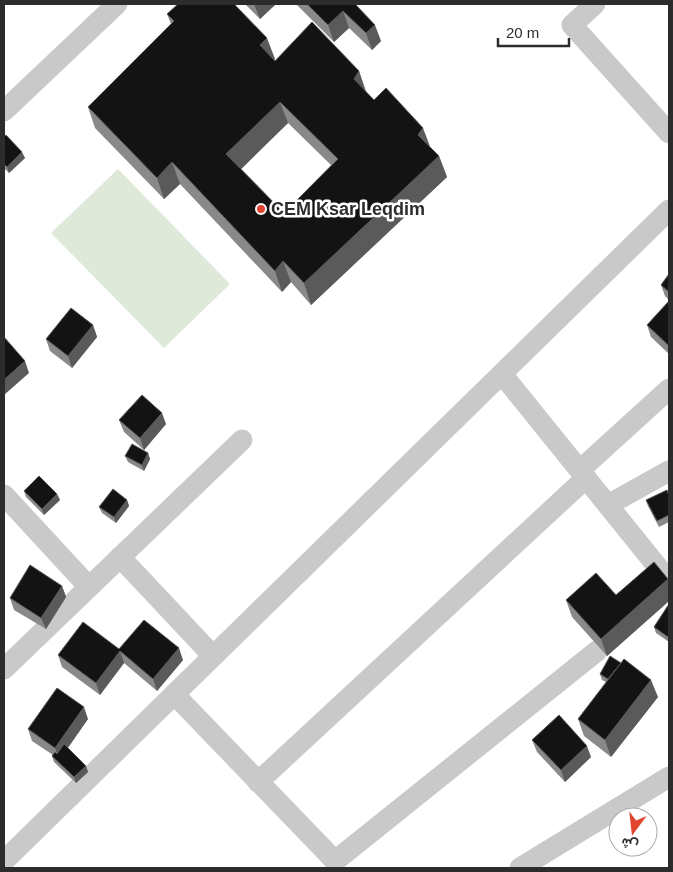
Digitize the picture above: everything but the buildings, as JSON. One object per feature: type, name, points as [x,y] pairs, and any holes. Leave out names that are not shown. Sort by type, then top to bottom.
[{"type":"street","points":[[4,111],[117,4]]},
{"type":"street","points":[[595,4],[572,25],[669,133]]},
{"type":"street","points":[[4,861],[669,210]]},
{"type":"street","points":[[502,374],[669,581]]},
{"type":"street","points":[[258,782],[583,474],[669,389]]},
{"type":"street","points":[[4,669],[242,440]]},
{"type":"street","points":[[608,505],[669,471]]},
{"type":"street","points":[[4,495],[89,587]]},
{"type":"street","points":[[120,558],[213,656]]},
{"type":"street","points":[[174,694],[335,861],[597,651]]},
{"type":"street","points":[[520,868],[669,778]]},
{"type":"green space","points":[[118,169],[230,284],[164,348],[51,233]]},
{"type":"place","name":"CEM Ksar Leqdim","points":[[261,209]]}]
